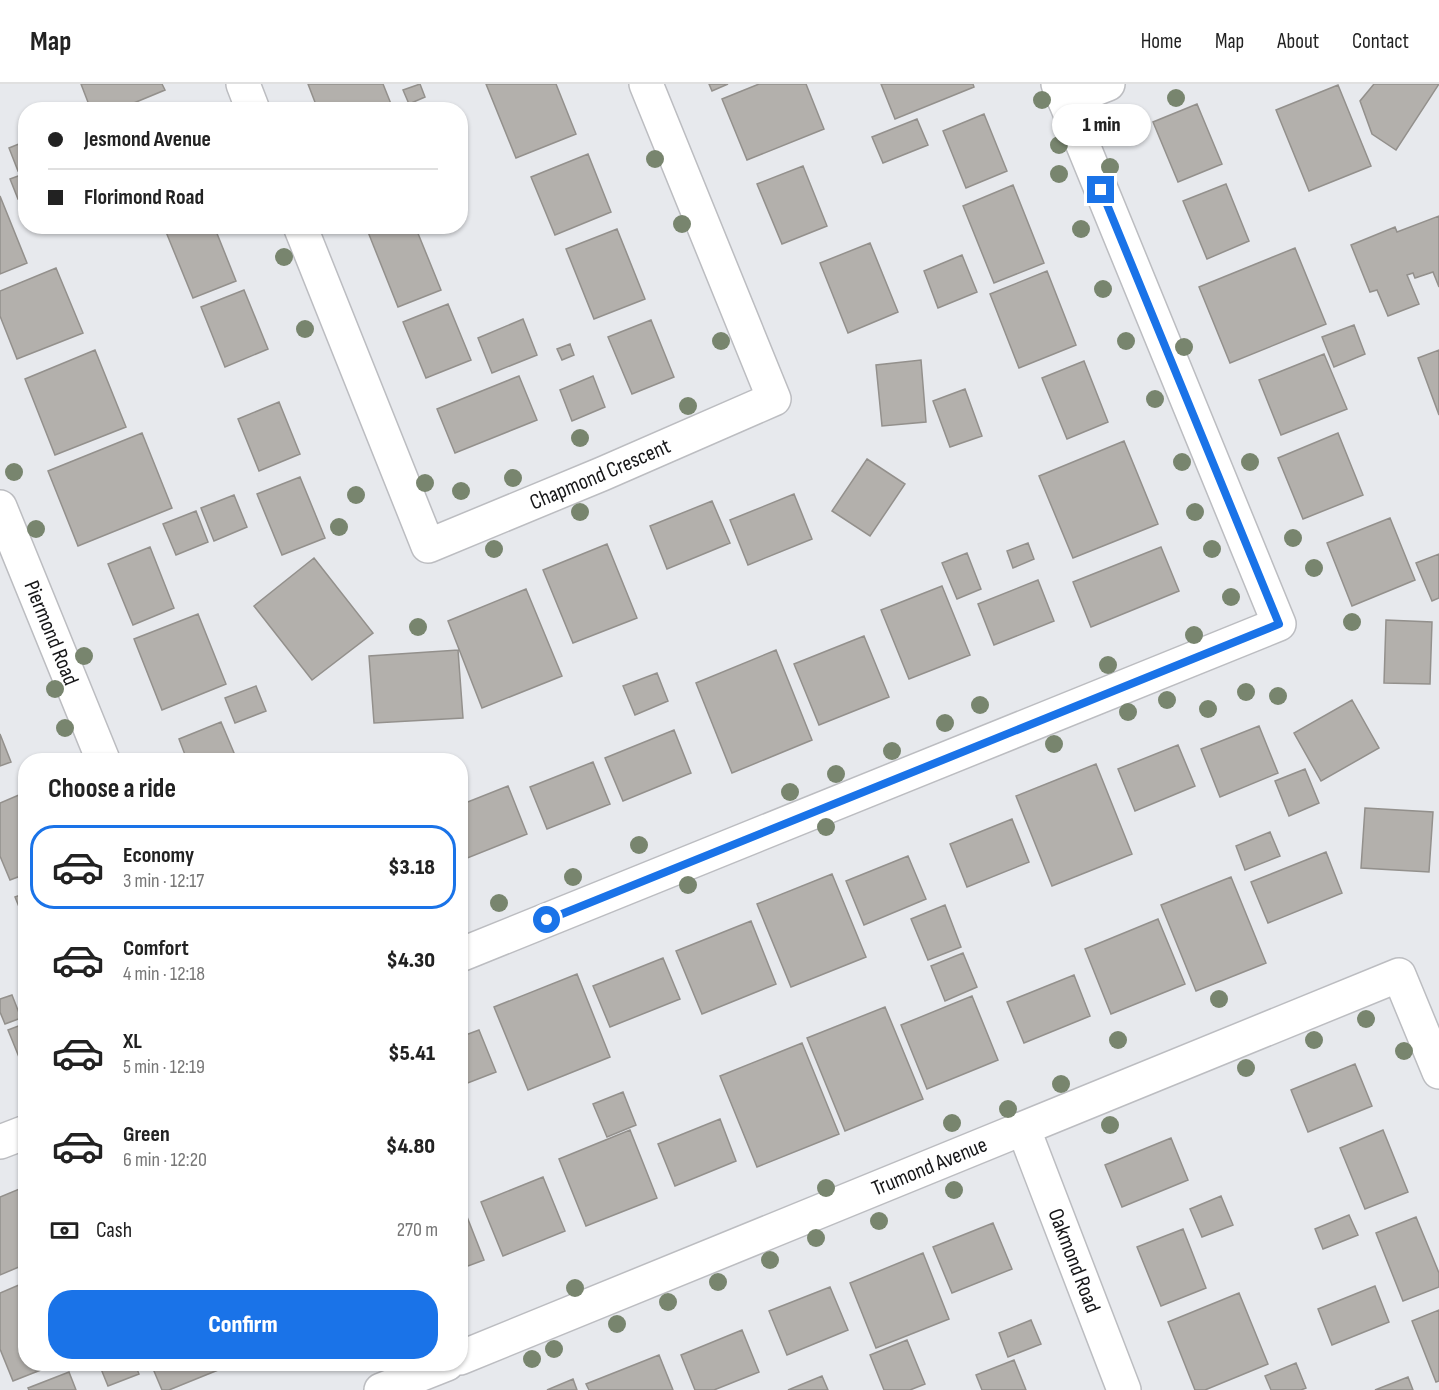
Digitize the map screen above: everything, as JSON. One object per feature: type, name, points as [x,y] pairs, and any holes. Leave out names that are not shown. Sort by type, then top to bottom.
[{"type":"street","points":[[243,84],[250,102]]},
{"type":"street","name":"Chapmond Crescent","points":[[303,234],[428,546],[603,474],[774,399],[646,84]]},
{"type":"street","points":[[468,952],[1279,624],[1062,93],[1108,84]]},
{"type":"street","name":"Piermond Road","points":[[0,507],[100,753]]},
{"type":"street","name":"Trumond Avenue","points":[[468,1355],[1024,1130],[1399,975],[1439,1072]]},
{"type":"street","name":"Oakmond Road","points":[[1024,1130],[1124,1390]]},
{"type":"street","points":[[0,1142],[18,1134]]},
{"type":"street","points":[[381,1390],[429,1371]]},
{"type":"building","points":[[81,84],[162,84],[165,90],[136,102],[88,102]]},
{"type":"building","points":[[308,84],[383,84],[390,102],[315,102]]},
{"type":"building","points":[[420,84],[425,97],[408,102],[403,90]]},
{"type":"building","points":[[486,84],[556,84],[576,134],[516,158]]},
{"type":"building","points":[[709,84],[728,84],[712,91]]},
{"type":"building","points":[[759,84],[806,84],[824,129],[747,160],[722,99]]},
{"type":"building","points":[[881,84],[973,84],[974,87],[895,119]]},
{"type":"building","points":[[1374,84],[1439,84],[1396,150],[1372,134],[1360,101]]},
{"type":"building","points":[[1338,85],[1371,166],[1309,191],[1276,110]]},
{"type":"building","points":[[1197,104],[1222,164],[1178,182],[1153,122]]},
{"type":"building","points":[[984,114],[1007,171],[966,188],[943,131]]},
{"type":"building","points":[[917,119],[928,145],[883,163],[872,137]]},
{"type":"building","points":[[18,144],[18,171],[9,148]]},
{"type":"building","points":[[588,154],[611,212],[555,235],[531,177]]},
{"type":"building","points":[[803,166],[827,226],[782,244],[757,184]]},
{"type":"building","points":[[18,176],[18,199],[10,179]]},
{"type":"building","points":[[1226,184],[1249,241],[1207,259],[1183,201]]},
{"type":"building","points":[[1013,185],[1044,263],[994,283],[963,206]]},
{"type":"building","points":[[0,196],[27,263],[0,274]]},
{"type":"building","points":[[1439,216],[1439,287],[1433,272],[1415,278],[1413,273],[1407,275],[1419,304],[1388,316],[1377,290],[1370,292],[1351,245],[1395,227],[1397,232]]},
{"type":"building","points":[[617,229],[645,299],[594,319],[566,249]]},
{"type":"building","points":[[167,234],[217,234],[236,281],[193,298]]},
{"type":"building","points":[[369,234],[418,234],[441,290],[398,307]]},
{"type":"building","points":[[870,243],[898,312],[848,333],[820,263]]},
{"type":"building","points":[[1295,248],[1326,324],[1230,363],[1199,287]]},
{"type":"building","points":[[962,255],[977,292],[938,308],[924,271]]},
{"type":"building","points":[[56,268],[83,333],[17,359],[0,316],[0,291]]},
{"type":"building","points":[[1047,271],[1076,345],[1019,368],[990,294]]},
{"type":"building","points":[[244,290],[268,349],[225,367],[201,307]]},
{"type":"building","points":[[448,304],[471,360],[426,378],[403,322]]},
{"type":"building","points":[[523,319],[537,355],[492,373],[478,338]]},
{"type":"building","points":[[651,320],[674,377],[632,394],[608,337]]},
{"type":"building","points":[[1354,325],[1365,354],[1334,367],[1322,337]]},
{"type":"building","points":[[570,344],[574,355],[562,360],[557,349]]},
{"type":"building","points":[[95,350],[126,427],[55,455],[25,379]]},
{"type":"building","points":[[1439,350],[1439,415],[1418,358]]},
{"type":"building","points":[[1324,354],[1347,409],[1281,435],[1259,380]]},
{"type":"building","points":[[921,360],[926,422],[882,426],[876,365]]},
{"type":"building","points":[[1084,361],[1108,422],[1067,439],[1042,378]]},
{"type":"building","points":[[519,376],[537,420],[455,453],[437,409]]},
{"type":"building","points":[[593,376],[605,407],[572,421],[560,390]]},
{"type":"building","points":[[965,389],[982,436],[950,447],[933,401]]},
{"type":"building","points":[[279,402],[300,454],[259,471],[238,419]]},
{"type":"building","points":[[142,433],[172,508],[78,546],[48,471]]},
{"type":"building","points":[[1338,433],[1363,495],[1303,519],[1278,458]]},
{"type":"building","points":[[1124,441],[1158,524],[1073,558],[1039,476]]},
{"type":"building","points":[[867,459],[905,484],[870,536],[832,511]]},
{"type":"building","points":[[300,477],[325,538],[282,555],[257,494]]},
{"type":"building","points":[[794,494],[812,539],[748,565],[730,520]]},
{"type":"building","points":[[234,495],[247,527],[214,541],[201,508]]},
{"type":"building","points":[[712,501],[730,543],[667,569],[650,526]]},
{"type":"building","points":[[196,511],[208,542],[176,555],[163,524]]},
{"type":"building","points":[[1390,518],[1415,580],[1352,606],[1327,543]]},
{"type":"building","points":[[1028,543],[1034,559],[1013,568],[1007,551]]},
{"type":"building","points":[[607,544],[637,618],[573,643],[543,570]]},
{"type":"building","points":[[150,547],[174,608],[133,625],[108,564]]},
{"type":"building","points":[[1161,547],[1179,591],[1091,627],[1073,582]]},
{"type":"building","points":[[967,553],[981,589],[957,599],[942,563]]},
{"type":"building","points":[[1439,554],[1439,598],[1432,601],[1416,563]]},
{"type":"building","points":[[314,558],[373,633],[312,680],[254,606]]},
{"type":"building","points":[[1038,580],[1054,621],[994,645],[978,604]]},
{"type":"building","points":[[942,586],[970,655],[909,679],[881,610]]},
{"type":"building","points":[[526,589],[562,676],[482,708],[448,621]]},
{"type":"building","points":[[198,614],[226,684],[162,710],[134,639]]},
{"type":"building","points":[[1386,620],[1432,622],[1430,684],[1384,683]]},
{"type":"building","points":[[864,636],[889,697],[819,725],[794,664]]},
{"type":"building","points":[[458,650],[463,718],[374,723],[369,656]]},
{"type":"building","points":[[776,650],[812,740],[732,773],[696,683]]},
{"type":"building","points":[[657,673],[668,701],[635,715],[623,686]]},
{"type":"building","points":[[256,686],[266,711],[235,723],[225,698]]},
{"type":"building","points":[[1352,700],[1379,748],[1321,781],[1294,733]]},
{"type":"building","points":[[221,722],[234,753],[184,753],[179,739]]},
{"type":"building","points":[[1259,726],[1278,773],[1220,797],[1201,749]]},
{"type":"building","points":[[674,730],[691,773],[623,801],[605,758]]},
{"type":"building","points":[[0,734],[11,762],[0,766]]},
{"type":"building","points":[[1178,745],[1195,786],[1135,811],[1118,769]]},
{"type":"building","points":[[593,762],[610,804],[547,829],[530,787]]},
{"type":"building","points":[[1096,764],[1132,854],[1052,886],[1016,796]]},
{"type":"building","points":[[1305,769],[1319,803],[1289,816],[1275,781]]},
{"type":"building","points":[[508,786],[527,834],[468,858],[468,802]]},
{"type":"building","points":[[18,795],[18,877],[10,880],[0,856],[0,803]]},
{"type":"building","points":[[1365,808],[1433,812],[1429,872],[1361,868]]},
{"type":"building","points":[[1012,819],[1029,862],[967,887],[950,844]]},
{"type":"building","points":[[1270,832],[1280,856],[1245,870],[1236,846]]},
{"type":"building","points":[[1326,852],[1342,893],[1268,923],[1251,882]]},
{"type":"building","points":[[908,856],[926,899],[864,925],[846,881]]},
{"type":"building","points":[[832,874],[866,957],[791,987],[757,904]]},
{"type":"building","points":[[1231,877],[1266,963],[1196,991],[1161,905]]},
{"type":"building","points":[[945,905],[961,947],[928,960],[911,919]]},
{"type":"building","points":[[1158,919],[1185,984],[1111,1014],[1085,949]]},
{"type":"building","points":[[751,921],[776,984],[702,1014],[676,951]]},
{"type":"building","points":[[963,953],[977,987],[945,1001],[931,966]]},
{"type":"building","points":[[663,958],[680,999],[610,1027],[593,986]]},
{"type":"building","points":[[577,974],[610,1057],[528,1090],[494,1007]]},
{"type":"building","points":[[1074,975],[1090,1016],[1024,1043],[1007,1002]]},
{"type":"building","points":[[12,995],[18,1010],[18,1019],[5,1024],[0,1012],[0,999]]},
{"type":"building","points":[[972,996],[998,1060],[927,1089],[901,1025]]},
{"type":"building","points":[[885,1007],[923,1099],[845,1131],[807,1038]]},
{"type":"building","points":[[18,1026],[18,1055],[8,1030]]},
{"type":"building","points":[[479,1030],[496,1072],[468,1083],[468,1034]]},
{"type":"building","points":[[802,1043],[839,1134],[757,1167],[720,1076]]},
{"type":"building","points":[[1355,1064],[1372,1106],[1308,1132],[1291,1090]]},
{"type":"building","points":[[623,1092],[636,1125],[607,1137],[593,1104]]},
{"type":"building","points":[[720,1119],[736,1161],[675,1186],[658,1144]]},
{"type":"building","points":[[630,1130],[657,1198],[586,1226],[559,1159]]},
{"type":"building","points":[[1383,1130],[1408,1192],[1365,1209],[1340,1148]]},
{"type":"building","points":[[1171,1138],[1188,1180],[1122,1207],[1105,1165]]},
{"type":"building","points":[[543,1177],[565,1231],[503,1256],[481,1202]]},
{"type":"building","points":[[18,1190],[18,1267],[0,1275],[0,1197]]},
{"type":"building","points":[[1221,1196],[1233,1225],[1202,1237],[1190,1209]]},
{"type":"building","points":[[1349,1215],[1358,1235],[1323,1249],[1315,1229]]},
{"type":"building","points":[[1416,1217],[1439,1273],[1439,1287],[1403,1301],[1376,1233]]},
{"type":"building","points":[[468,1219],[484,1260],[468,1266]]},
{"type":"building","points":[[993,1223],[1012,1269],[952,1293],[933,1247]]},
{"type":"building","points":[[1183,1229],[1206,1288],[1161,1306],[1137,1247]]},
{"type":"building","points":[[923,1253],[949,1319],[876,1348],[850,1283]]},
{"type":"building","points":[[18,1285],[18,1371],[38,1371],[13,1381],[0,1349],[0,1293]]},
{"type":"building","points":[[1375,1286],[1389,1322],[1332,1345],[1318,1309]]},
{"type":"building","points":[[830,1287],[848,1330],[787,1355],[769,1311]]},
{"type":"building","points":[[1239,1293],[1268,1364],[1205,1390],[1195,1390],[1168,1322]]},
{"type":"building","points":[[1439,1310],[1439,1381],[1436,1382],[1412,1321]]},
{"type":"building","points":[[1031,1320],[1041,1344],[1008,1357],[999,1333]]},
{"type":"building","points":[[742,1330],[759,1372],[714,1390],[695,1390],[681,1355]]},
{"type":"building","points":[[907,1340],[925,1384],[910,1390],[884,1390],[870,1355]]},
{"type":"building","points":[[659,1355],[673,1390],[589,1390],[586,1384]]},
{"type":"building","points":[[1014,1360],[1026,1390],[982,1390],[976,1375]]},
{"type":"building","points":[[1296,1363],[1306,1388],[1271,1390],[1265,1376]]},
{"type":"building","points":[[102,1371],[138,1371],[139,1374],[108,1386]]},
{"type":"building","points":[[154,1371],[216,1371],[169,1390],[162,1390]]},
{"type":"building","points":[[69,1372],[76,1390],[29,1390],[28,1388]]},
{"type":"building","points":[[822,1376],[828,1390],[788,1390]]},
{"type":"building","points":[[1408,1377],[1413,1390],[1375,1390]]},
{"type":"building","points":[[573,1379],[577,1390],[547,1390]]},
{"type":"route","points":[[547,920],[1279,624],[1101,190]]}]
